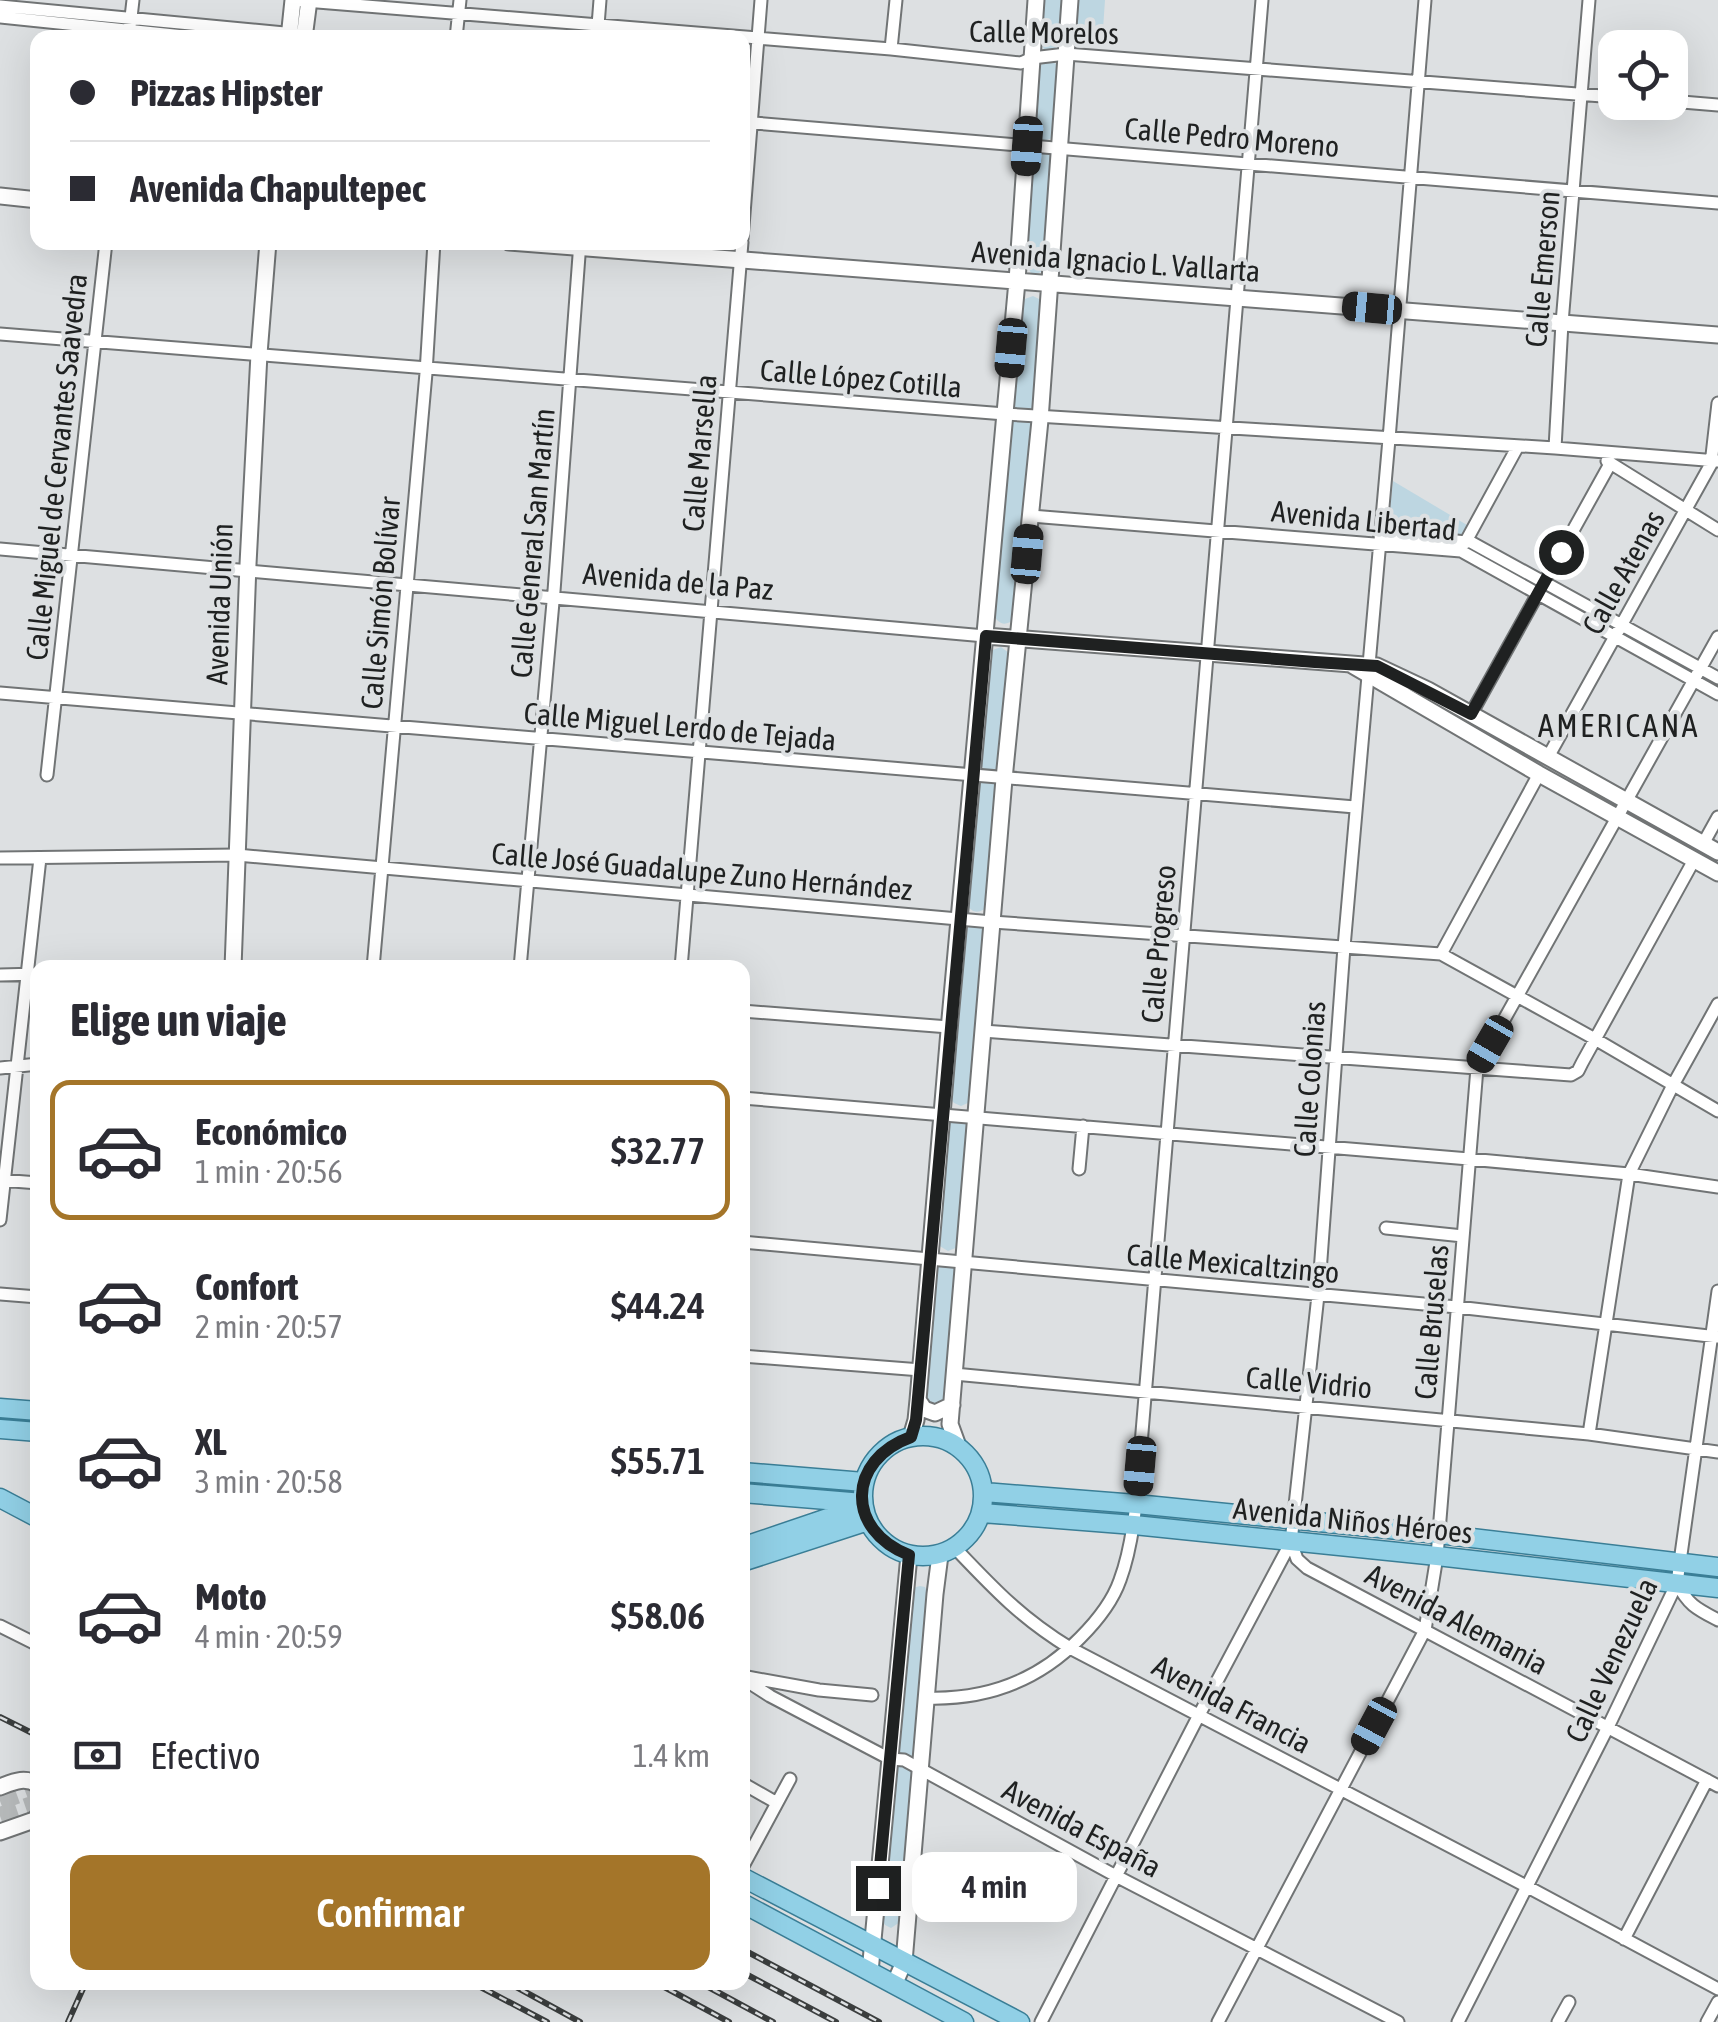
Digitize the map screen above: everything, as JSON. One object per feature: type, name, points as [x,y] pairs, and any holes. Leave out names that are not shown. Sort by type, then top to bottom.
[{"type":"main road","points":[[0,1408],[30,1410]]},
{"type":"main road","points":[[0,1429],[30,1431]]},
{"type":"main road","points":[[911,1437],[935,1437],[958,1446],[976,1466],[984,1492],[976,1527],[947,1552],[923,1557],[909,1555],[882,1541],[865,1510],[864,1482],[870,1466],[895,1443],[911,1437]]},
{"type":"main road","points":[[750,1473],[864,1482]]},
{"type":"main road","name":"Avenida Niños Héroes","points":[[984,1492],[1438,1534],[1718,1567]]},
{"type":"main road","points":[[750,1494],[865,1510]]},
{"type":"main road","points":[[0,1498],[30,1514]]},
{"type":"main road","points":[[750,1545],[865,1510]]},
{"type":"main road","points":[[750,1559],[865,1510]]},
{"type":"main road","name":"Avenida Niños Héroes","points":[[982,1513],[1436,1556],[1718,1588]]},
{"type":"main road","points":[[750,1881],[1020,2022]]},
{"type":"main road","points":[[750,1907],[964,2022]]},
{"type":"street","points":[[129,29],[132,0]]},
{"type":"street","points":[[457,30],[460,0]]},
{"type":"street","points":[[598,30],[600,0]]},
{"type":"street","name":"Calle Marsella","points":[[750,100],[760,0]]},
{"type":"street","points":[[891,49],[896,0]]},
{"type":"street","points":[[911,1437],[921,1370],[1017,281],[1036,0]]},
{"type":"street","points":[[958,1446],[950,1424],[1004,779],[1040,416],[1070,0]]},
{"type":"street","name":"Calle Progreso","points":[[926,1698],[974,1696],[1001,1690],[1049,1666],[1102,1613],[1115,1593],[1134,1526],[1262,0]]},
{"type":"street","name":"Calle Colonias","points":[[1042,2022],[1291,1542],[1318,1296],[1425,0]]},
{"type":"street","name":"Calle Emerson","points":[[1554,448],[1589,0]]},
{"type":"street","points":[[298,30],[301,1]]},
{"type":"street","name":"Calle Morelos","points":[[301,1],[458,14],[582,30]]},
{"type":"street","points":[[0,6],[129,29]]},
{"type":"street","points":[[0,17],[129,29]]},
{"type":"street","name":"Calle Morelos","points":[[750,38],[1021,63],[1066,54],[1598,96]]},
{"type":"street","points":[[1688,102],[1718,105]]},
{"type":"street","name":"Calle Pedro Moreno","points":[[750,123],[1718,203]]},
{"type":"street","points":[[0,196],[30,199]]},
{"type":"street","name":"Calle Miguel de Cervantes Saavedra","points":[[47,774],[105,250]]},
{"type":"street","name":"Avenida Unión","points":[[233,960],[247,571],[267,250]]},
{"type":"street","name":"Calle Simón Bolívar","points":[[374,960],[433,250]]},
{"type":"street","name":"Calle General San Martín","points":[[521,960],[580,250]]},
{"type":"street","name":"Avenida Ignacio L. Vallarta","points":[[634,250],[1718,336]]},
{"type":"street","name":"Calle Marsella","points":[[682,960],[742,250]]},
{"type":"street","name":"Calle López Cotilla","points":[[0,334],[1005,414],[1716,460]]},
{"type":"street","name":"Calle Atenas","points":[[1548,757],[1716,460],[1718,403]]},
{"type":"street","points":[[1464,544],[1518,446]]},
{"type":"street","points":[[1590,451],[1718,530]]},
{"type":"street","points":[[1471,714],[1610,464]]},
{"type":"street","name":"Avenida Libertad","points":[[1031,516],[1464,544],[1697,674],[1718,694]]},
{"type":"street","name":"Avenida de la Paz","points":[[0,549],[1020,639],[1350,664],[1428,690],[1711,848]]},
{"type":"street","name":"Calle Bruselas","points":[[1218,2022],[1425,1630],[1436,1556],[1477,1068],[1718,636]]},
{"type":"street","name":"Avenida de la Paz","points":[[1367,670],[1539,774],[1718,873]]},
{"type":"street","name":"Avenida Libertad","points":[[1697,674],[1718,678]]},
{"type":"street","name":"Calle Miguel Lerdo de Tejada","points":[[0,693],[1356,807]]},
{"type":"street","points":[[1441,954],[1539,774]]},
{"type":"street","points":[[1711,848],[1718,817]]},
{"type":"street","name":"Calle José Guadalupe Zuno Hernández","points":[[0,858],[237,855],[992,922],[1441,954],[1718,1112]]},
{"type":"street","points":[[33,960],[40,858]]},
{"type":"street","points":[[983,1031],[1570,1075],[1578,1071],[1694,860]]},
{"type":"street","points":[[0,976],[30,974]]},
{"type":"street","points":[[0,1220],[2,1180],[30,986]]},
{"type":"street","points":[[1589,1434],[1629,1174],[1718,1004]]},
{"type":"street","points":[[750,1012],[949,1027]]},
{"type":"street","points":[[0,1068],[30,1065]]},
{"type":"street","points":[[750,1099],[1470,1159],[1629,1174],[1718,1188]]},
{"type":"street","points":[[1078,1168],[1083,1126]]},
{"type":"street","points":[[2,1180],[30,1182]]},
{"type":"street","points":[[1386,1228],[1463,1236]]},
{"type":"street","name":"Calle Mexicaltzingo","points":[[750,1243],[1458,1307],[1715,1337]]},
{"type":"street","name":"Calle Venezuela","points":[[1458,2022],[1677,1583],[1715,1337],[1718,1291]]},
{"type":"street","points":[[0,1294],[30,1296]]},
{"type":"street","points":[[750,1357],[921,1370]]},
{"type":"street","name":"Calle Vidrio","points":[[954,1374],[1589,1434],[1718,1452]]},
{"type":"street","points":[[918,1400],[924,1409],[935,1413],[952,1405]]},
{"type":"street","name":"Avenida Alemania","points":[[1291,1542],[1297,1559],[1307,1568],[1712,1783]]},
{"type":"street","points":[[894,1984],[904,1962],[934,1594],[947,1552]]},
{"type":"street","name":"Avenida Francia","points":[[947,1552],[1037,1628],[1070,1648],[1718,1990]]},
{"type":"street","points":[[870,1972],[909,1555]]},
{"type":"street","points":[[905,1591],[921,1583],[934,1594]]},
{"type":"street","points":[[1677,1583],[1694,1607],[1718,1620]]},
{"type":"street","points":[[0,1626],[30,1642]]},
{"type":"street","points":[[750,1678],[872,1694]]},
{"type":"street","name":"Avenida España","points":[[750,1682],[1398,2022]]},
{"type":"street","points":[[750,1853],[790,1779]]},
{"type":"street","points":[[0,1787],[30,1780]]},
{"type":"street","points":[[1624,1939],[1712,1783]]},
{"type":"street","points":[[750,1787],[778,1802]]},
{"type":"street","points":[[0,1832],[30,1820]]},
{"type":"street","points":[[875,1920],[890,1929],[907,1923]]},
{"type":"street","points":[[1558,2022],[1569,2002]]},
{"type":"street","points":[[1707,2022],[1718,2002]]},
{"type":"shaded area","points":[[1043,0],[1064,0],[1060,45],[1053,51],[1044,49],[1040,42]]},
{"type":"shaded area","points":[[1075,0],[1105,0],[1102,44],[1072,41]]},
{"type":"shaded area","points":[[1051,60],[1059,67],[1054,135],[1043,141],[1035,133],[1040,67]]},
{"type":"shaded area","points":[[1038,150],[1050,153],[1052,160],[1045,266],[1041,272],[1031,273],[1026,264],[1033,158]]},
{"type":"shaded area","points":[[1033,296],[1043,306],[1014,619],[1004,624],[993,612],[1022,304]]},
{"type":"shaded area","points":[[1393,481],[1467,525],[1459,539],[1387,537]]},
{"type":"shaded area","points":[[1001,647],[1009,653],[998,768],[988,772],[979,764],[990,651]]},
{"type":"shaded area","points":[[982,782],[997,786],[989,905],[977,912],[967,904],[977,789]]},
{"type":"shaded area","points":[[976,926],[986,934],[970,1102],[961,1106],[950,1097],[964,932]]},
{"type":"shaded area","points":[[952,1120],[968,1124],[958,1247],[948,1251],[938,1245],[947,1125]]},
{"type":"shaded area","points":[[943,1264],[956,1270],[945,1406],[925,1407],[936,1268]]},
{"type":"shaded area","points":[[920,1586],[928,1594],[914,1760],[896,1755],[913,1588]]},
{"type":"shaded area","points":[[896,1764],[913,1770],[900,1922],[891,1928],[882,1920]]},
{"type":"tunnel","points":[[0,1801],[30,1790]]},
{"type":"tunnel","points":[[0,1816],[30,1806]]},
{"type":"railway","points":[[0,1717],[30,1732]]},
{"type":"railway","points":[[750,1953],[879,2022]]},
{"type":"railway","points":[[750,1976],[836,2022]]},
{"type":"railway","points":[[68,2022],[82,1990]]},
{"type":"railway","points":[[486,1990],[547,2022]]},
{"type":"railway","points":[[522,1990],[580,2022]]},
{"type":"railway","points":[[670,1990],[729,2022]]},
{"type":"railway","points":[[714,1990],[773,2022]]},
{"type":"district","name":"AMERICANA","points":[[1619,725]]},
{"type":"route","points":[[878,1888],[909,1555],[892,1548],[874,1532],[865,1514],[862,1492],[870,1466],[895,1443],[911,1437],[916,1420],[986,636],[1368,664],[1471,714],[1561,552]]}]
